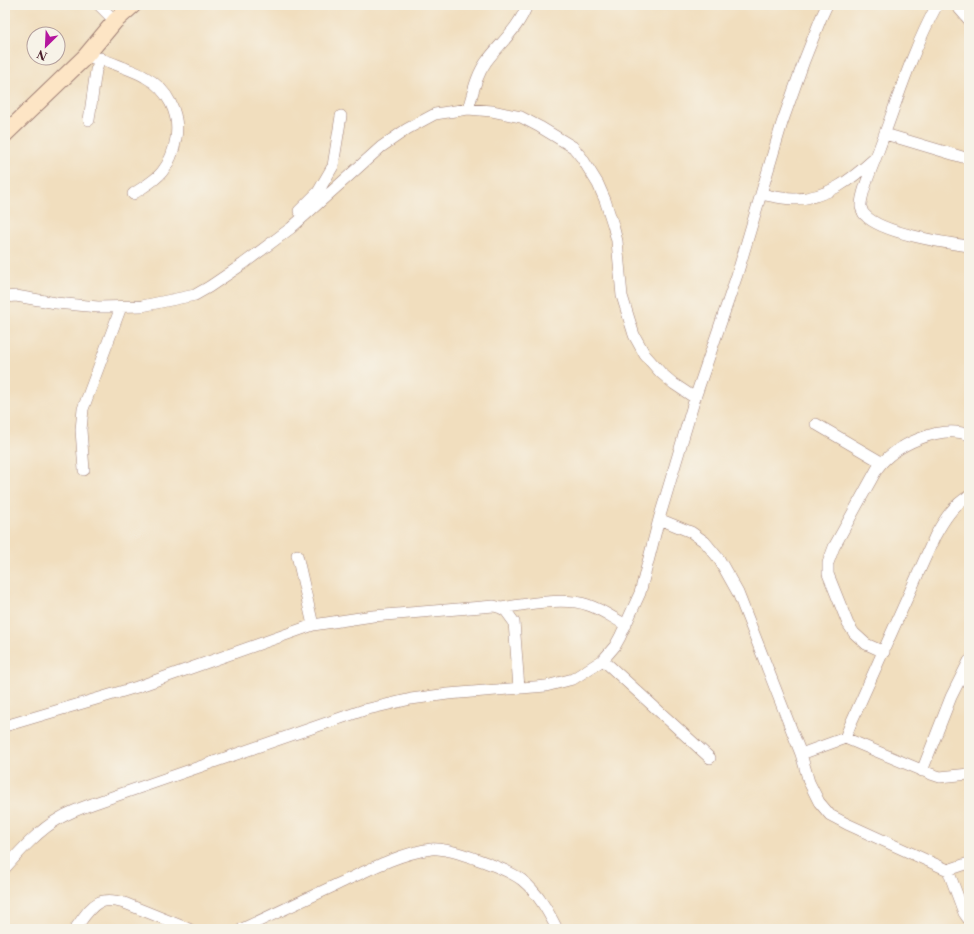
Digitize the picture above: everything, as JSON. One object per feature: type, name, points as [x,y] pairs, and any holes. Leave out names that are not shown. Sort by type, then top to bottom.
[{"type":"street","points":[[99,5],[114,21]]},
{"type":"street","points":[[5,134],[84,57],[114,21],[133,5]]},
{"type":"street","points":[[468,108],[474,87],[485,63],[512,32],[521,19],[527,5]]},
{"type":"street","points":[[5,868],[23,848],[52,823],[92,804],[364,710],[411,699],[546,686],[573,679],[603,660],[615,646],[640,593],[659,519],[694,398],[737,275],[782,123],[804,61],[827,5]]},
{"type":"street","points":[[937,5],[916,49],[862,199],[861,208],[870,220],[878,224],[930,240],[969,246]]},
{"type":"street","points":[[956,5],[969,20]]},
{"type":"street","points":[[84,57],[101,58],[146,77],[160,88],[170,101],[176,118],[177,133],[175,148],[162,173],[133,194]]},
{"type":"street","points":[[89,120],[96,70],[101,58]]},
{"type":"street","points":[[5,297],[16,296],[56,303],[98,307],[122,307],[142,306],[194,295],[210,287],[238,268],[291,228],[381,147],[407,129],[435,114],[468,108],[492,111],[521,117],[555,135],[573,147],[582,158],[606,200],[617,241],[622,296],[634,335],[645,356],[661,373],[694,398]]},
{"type":"street","points":[[291,228],[292,220],[296,214],[318,192],[333,166],[341,116]]},
{"type":"street","points":[[885,134],[969,159]]},
{"type":"street","points":[[761,194],[793,199],[814,197],[841,185],[855,176],[877,156]]},
{"type":"street","points":[[84,470],[81,430],[83,409],[122,307]]},
{"type":"street","points":[[816,424],[882,462]]},
{"type":"street","points":[[884,652],[866,644],[854,633],[848,624],[828,574],[828,563],[834,547],[871,478],[882,462],[891,454],[928,436],[953,431],[969,435]]},
{"type":"street","points":[[845,738],[935,536],[947,515],[960,501],[969,496]]},
{"type":"street","points":[[659,519],[691,532],[705,542],[719,559],[738,593],[802,754],[813,789],[819,802],[830,815],[948,870],[969,863]]},
{"type":"street","points":[[297,554],[314,625]]},
{"type":"street","points":[[5,726],[137,687],[314,625],[373,616],[494,606],[501,608],[540,602],[578,602],[587,604],[626,625]]},
{"type":"street","points":[[501,608],[511,617],[514,622],[518,688]]},
{"type":"street","points":[[603,660],[710,758]]},
{"type":"street","points":[[922,771],[951,697],[969,661]]},
{"type":"street","points":[[802,754],[845,738],[922,771],[940,777],[969,774]]},
{"type":"street","points":[[242,929],[373,867],[401,856],[433,849],[455,852],[491,865],[522,879],[538,897],[557,929]]},
{"type":"street","points":[[948,870],[964,913],[969,920]]},
{"type":"street","points":[[75,929],[96,902],[107,900],[117,900],[189,929]]}]
